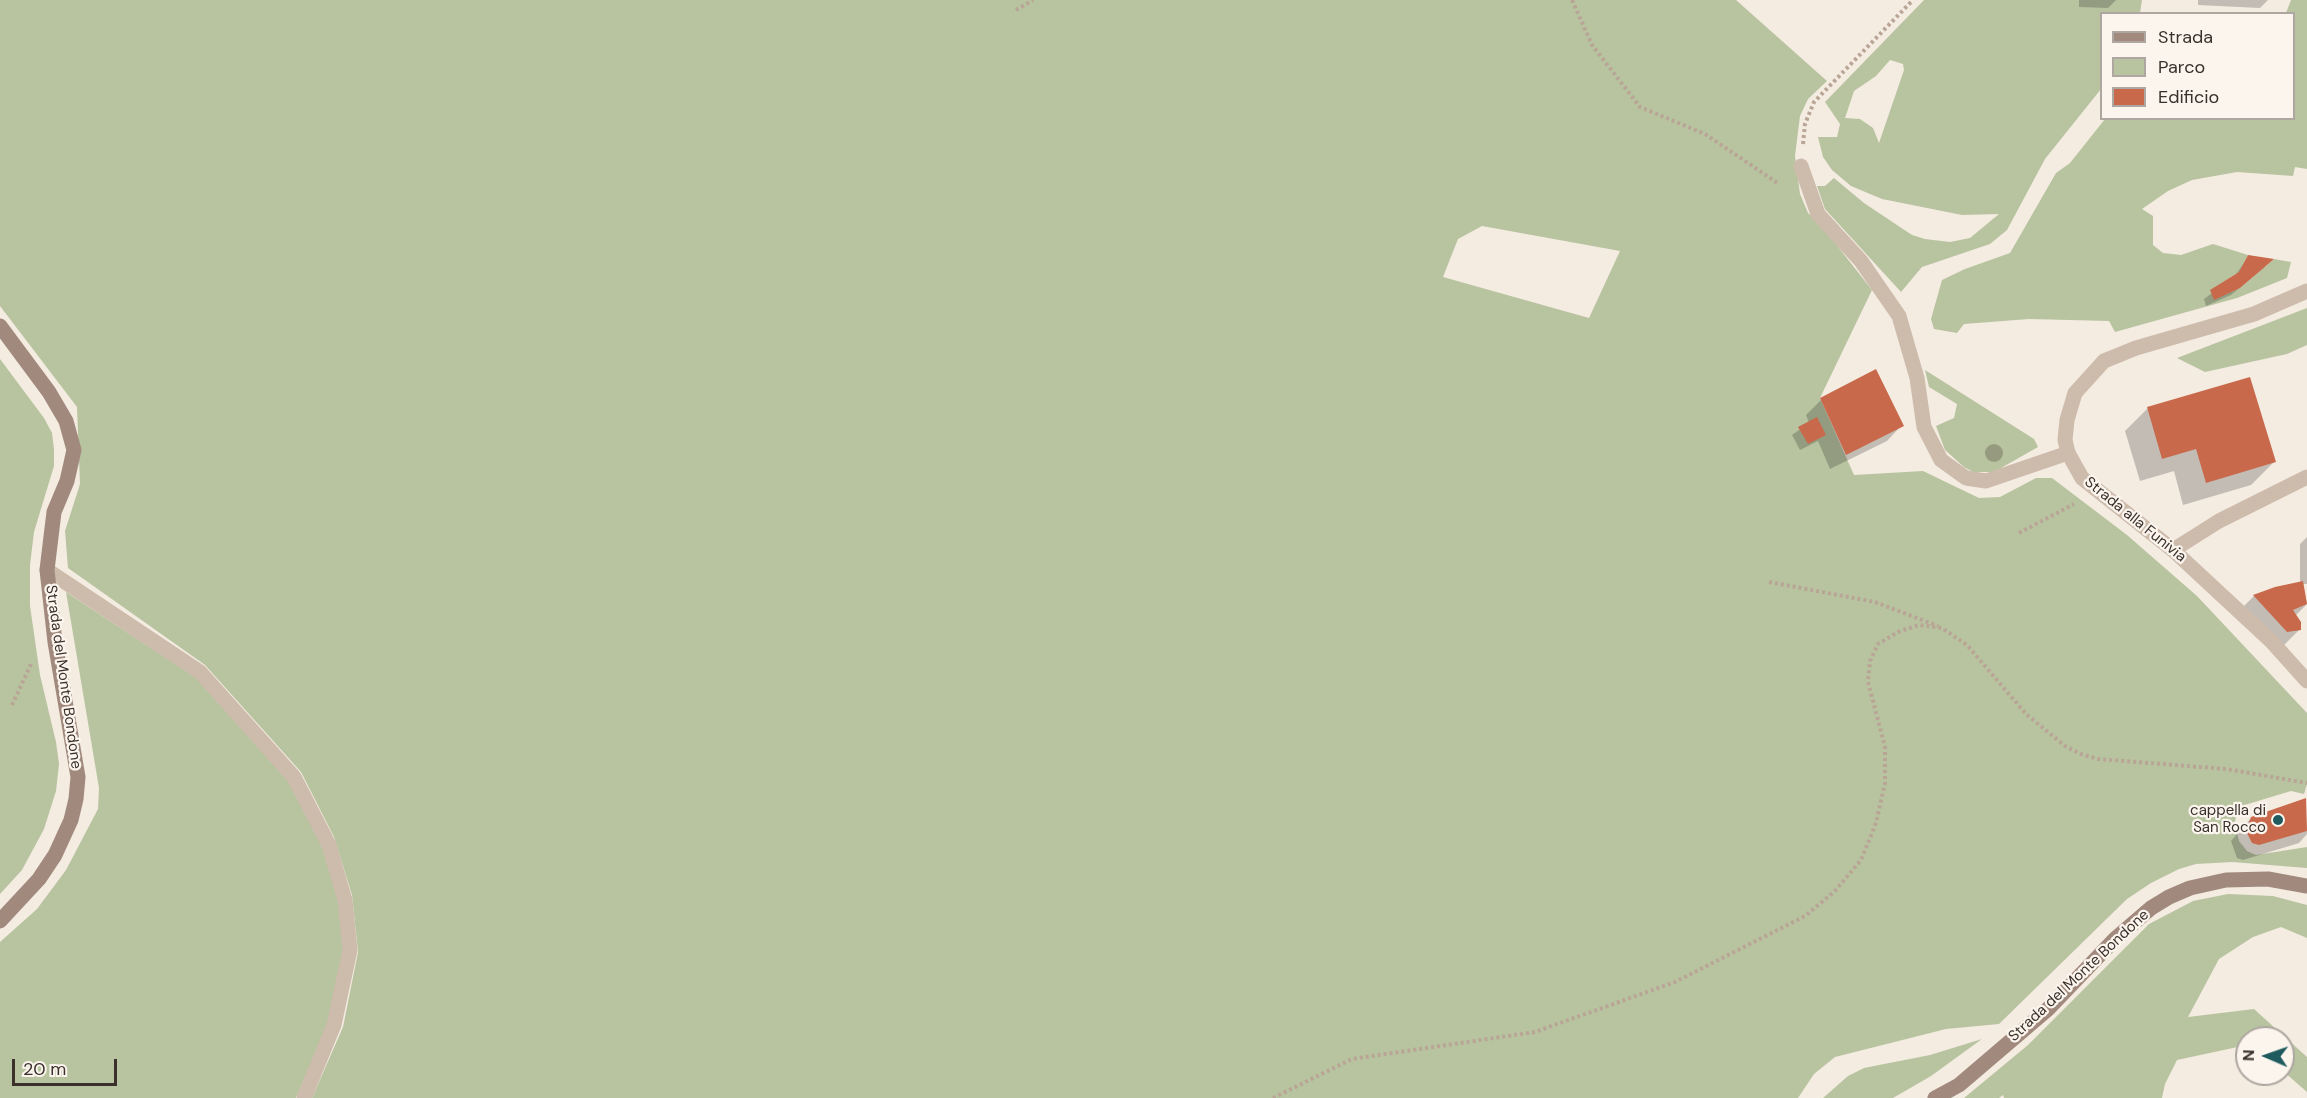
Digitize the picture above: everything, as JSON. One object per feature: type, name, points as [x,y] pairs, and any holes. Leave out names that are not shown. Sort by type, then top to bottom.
[{"type":"street","points":[[1801,166],[1818,213],[1861,261],[1899,316],[1917,378],[1924,427],[1941,460],[1966,478],[1986,481],[2068,453]]},
{"type":"street","name":"Strada alla Funivia","points":[[2307,291],[2254,314],[2136,348],[2104,361],[2075,393],[2067,420],[2065,440],[2068,453],[2082,478],[2174,550],[2271,641],[2307,681]]},
{"type":"street","name":"Strada del Monte Bondone","points":[[0,326],[49,392],[66,421],[74,450],[67,481],[54,512],[47,570],[55,642],[78,777],[76,799],[55,855],[32,887],[0,921]]},
{"type":"street","points":[[2174,550],[2218,520],[2307,477]]},
{"type":"street","points":[[47,570],[200,672],[294,777],[329,845],[345,900],[350,950],[334,1025],[304,1098]]},
{"type":"street","name":"Strada del Monte Bondone","points":[[1935,1098],[1959,1085],[2039,1017],[2115,939],[2151,908],[2169,897],[2190,888],[2226,880],[2268,879],[2307,886]]},
{"type":"path","points":[[1016,10],[1033,0]]},
{"type":"path","points":[[1572,0],[1592,45],[1640,107],[1705,135],[1785,188]]},
{"type":"path","points":[[1801,166],[1805,124],[1814,102],[1913,0]]},
{"type":"path","points":[[2019,532],[2071,508]]},
{"type":"path","points":[[1769,582],[1875,602],[1942,628],[1967,645],[2026,714],[2043,730],[2065,747],[2080,754],[2098,759],[2226,770],[2307,783]]},
{"type":"path","points":[[1273,1098],[1352,1059],[1535,1032],[1675,982],[1805,916],[1834,892],[1860,860],[1876,823],[1885,783],[1885,747],[1868,682],[1870,661],[1878,644],[1898,632],[1918,625],[1942,628]]},
{"type":"path","points":[[12,705],[33,660]]},
{"type":"green space","points":[[0,0],[1736,0],[1827,81],[1808,99],[1800,116],[1795,156],[1800,194],[1808,213],[1817,220],[1872,290],[1820,398],[1854,475],[1923,471],[1979,498],[2000,497],[2036,478],[2052,478],[2127,535],[2197,596],[2307,713],[2307,784],[2304,794],[2291,791],[2238,807],[2235,822],[2239,841],[2247,851],[2256,855],[2307,847],[2307,868],[2232,862],[2196,864],[2179,869],[2151,883],[2127,899],[1999,1024],[1946,1029],[1835,1057],[1814,1074],[1798,1098],[312,1098],[343,1027],[358,952],[352,895],[334,837],[301,772],[205,665],[68,568],[65,531],[80,484],[77,407],[0,306]],"holes":[[[1482,226],[1620,251],[1589,318],[1443,277],[1458,239]]]},
{"type":"green space","points":[[1924,0],[2142,0],[2140,12],[2100,12],[2100,90],[2045,159],[2007,230],[1990,244],[1922,267],[1901,292],[1825,209],[1817,186],[1825,186],[1834,178],[1864,203],[1912,235],[1925,239],[1950,242],[1970,238],[1999,214],[1962,215],[1882,199],[1851,186],[1832,170],[1823,157],[1818,137],[1837,137],[1840,124],[1825,102]],"holes":[[[1890,60],[1903,64],[1904,70],[1879,143],[1873,128],[1860,119],[1845,118],[1854,91],[1876,76]]]},
{"type":"green space","points":[[2291,0],[2307,0],[2307,169],[2295,167],[2293,176],[2237,172],[2192,180],[2168,191],[2142,209],[2153,216],[2153,245],[2163,253],[2181,255],[2213,244],[2248,255],[2239,272],[2211,290],[2214,299],[2240,288],[2274,259],[2291,262],[2287,278],[2237,298],[2115,332],[2109,321],[2029,319],[1964,324],[1957,333],[1934,329],[1931,319],[1942,280],[2010,253],[2056,173],[2070,163],[2104,120],[2295,120],[2295,12],[2286,12]]},
{"type":"green space","points":[[2307,308],[2307,345],[2287,354],[2205,372],[2177,358]]},
{"type":"green space","points":[[0,359],[44,418],[52,433],[54,466],[34,532],[30,565],[30,606],[40,675],[59,764],[56,791],[44,829],[22,870],[0,894]]},
{"type":"green space","points":[[1925,370],[2034,439],[2038,447],[1994,472],[1973,472],[1964,467],[1945,450],[1936,426],[1954,418],[1957,404],[1929,387]]},
{"type":"green space","points":[[66,592],[201,681],[292,783],[324,849],[340,900],[344,946],[328,1024],[296,1098],[0,1098],[0,942],[37,909],[66,870],[98,809],[99,788]]},
{"type":"green space","points":[[2228,894],[2273,896],[2307,905],[2307,938],[2281,927],[2253,937],[2219,959],[2188,1017],[2254,1009],[2273,1026],[2235,1026],[2235,1048],[2177,1060],[2165,1084],[2162,1098],[2004,1098],[2003,1095],[1999,1098],[1964,1098],[2028,1045],[2149,924],[2193,901]]},
{"type":"green space","points":[[1982,1039],[1931,1076],[1893,1098],[1823,1098],[1848,1076],[1864,1068],[1930,1055]]},
{"type":"green space","points":[[2295,1046],[2307,1057],[2307,1092],[2295,1082]]},
{"type":"building","points":[[2248,255],[2274,259],[2240,288],[2214,300],[2210,290],[2239,272]]},
{"type":"building","points":[[1876,369],[1904,426],[1846,455],[1820,398]]},
{"type":"building","points":[[2250,377],[2276,462],[2206,483],[2196,449],[2162,459],[2147,407]]},
{"type":"building","points":[[1817,417],[1826,435],[1808,444],[1798,427]]},
{"type":"building","points":[[2303,581],[2307,604],[2293,610],[2301,622],[2301,630],[2287,632],[2253,595]]},
{"type":"building","name":"cappella di San Rocco","points":[[2306,798],[2307,831],[2259,845],[2252,843],[2246,831],[2251,817]]},
{"type":"place","name":"cappella di San Rocco","points":[[2278,820]]}]
